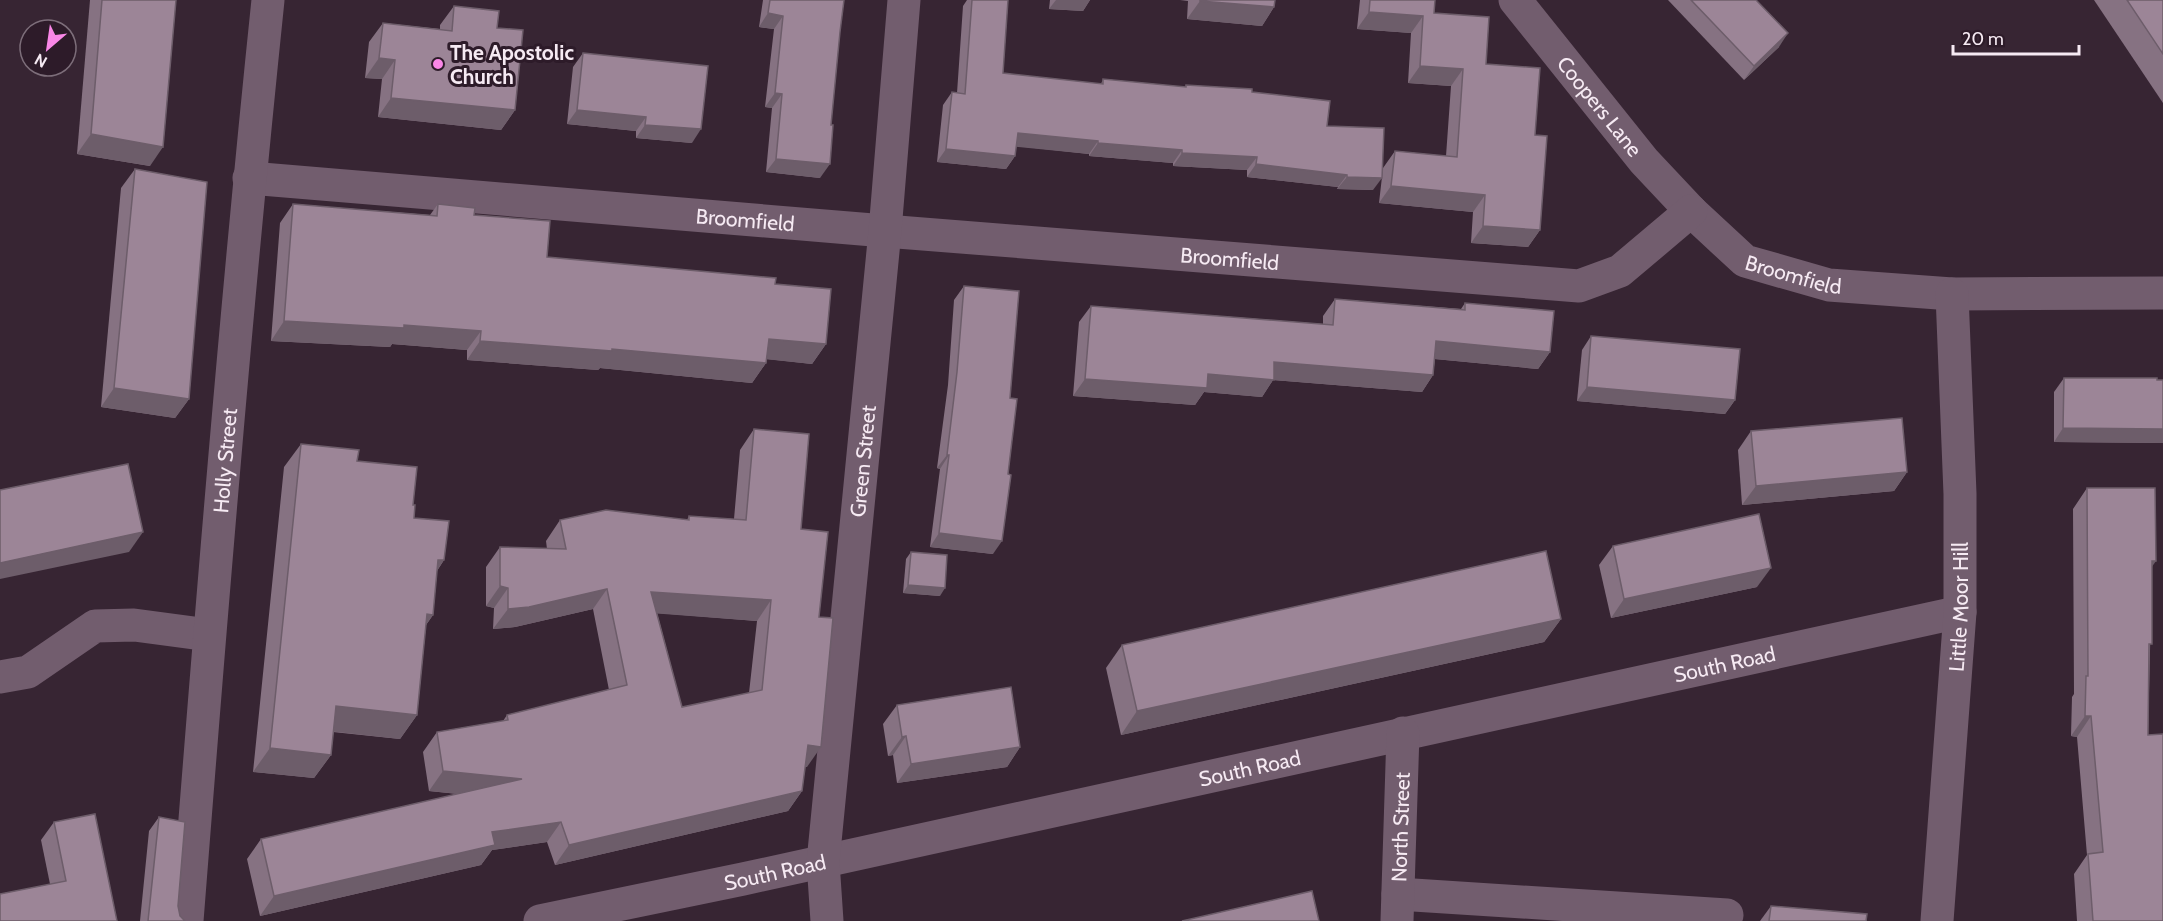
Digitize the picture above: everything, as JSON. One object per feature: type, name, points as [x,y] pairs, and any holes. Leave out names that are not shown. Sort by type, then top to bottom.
[{"type":"street","name":"Holly Street","points":[[187,921],[209,635],[249,178],[268,0]]},
{"type":"street","name":"Green Street","points":[[827,921],[823,862],[885,231],[904,0]]},
{"type":"street","name":"Coopers Lane","points":[[1515,0],[1644,161],[1691,210]]},
{"type":"street","name":"Broomfield","points":[[249,178],[1579,286],[1620,271],[1691,210],[1745,261],[1829,285],[1952,294],[2163,293]]},
{"type":"street","name":"Little Moor Hill","points":[[1937,921],[1960,612],[1960,494],[1952,294]]},
{"type":"street","name":"South Road","points":[[540,921],[823,862],[1960,612]]},
{"type":"street","points":[[0,677],[28,672],[95,626],[134,625],[209,635]]},
{"type":"street","name":"North Street","points":[[1398,908],[1403,733]]},
{"type":"street","points":[[1398,908],[1728,915]]},
{"type":"building","points":[[102,0],[176,0],[163,147],[91,134]]},
{"type":"building","points":[[770,0],[844,0],[831,125],[833,125],[830,164],[776,159],[782,94],[775,93],[783,16],[768,13]]},
{"type":"building","points":[[972,0],[1008,0],[1003,73],[1103,84],[1103,79],[1186,87],[1186,85],[1252,89],[1252,92],[1330,101],[1327,126],[1384,128],[1382,178],[1347,177],[1347,175],[1256,164],[1257,157],[1182,153],[1182,150],[1018,133],[1015,156],[946,149],[952,92],[965,94]]},
{"type":"building","points":[[1200,0],[1275,0],[1274,7]]},
{"type":"building","points":[[1370,0],[1435,0],[1434,13],[1489,17],[1486,64],[1540,68],[1535,135],[1547,136],[1540,230],[1483,226],[1485,195],[1391,186],[1395,151],[1457,157],[1463,69],[1420,66],[1423,16],[1369,12]]},
{"type":"building","points":[[1691,0],[1756,0],[1788,33],[1754,66]]},
{"type":"building","points":[[2127,0],[2163,0],[2163,54]]},
{"type":"building","name":"The Apostolic Church","points":[[454,6],[499,11],[497,28],[523,30],[515,110],[391,98],[395,60],[379,58],[383,23],[452,31]]},
{"type":"building","points":[[583,53],[708,66],[701,129],[645,125],[646,117],[577,110]]},
{"type":"building","points":[[135,169],[207,182],[189,399],[114,388]]},
{"type":"building","points":[[293,204],[437,216],[438,204],[475,208],[474,215],[550,221],[547,257],[776,278],[775,284],[831,289],[826,344],[769,339],[766,363],[612,349],[612,351],[480,341],[481,331],[404,325],[404,328],[284,321]]},
{"type":"building","points":[[964,286],[1019,291],[1010,398],[1017,399],[1008,474],[1011,475],[1002,541],[939,533],[949,455],[947,455]]},
{"type":"building","points":[[1335,299],[1465,310],[1465,303],[1554,311],[1550,352],[1436,341],[1433,375],[1274,362],[1274,380],[1208,374],[1207,388],[1085,379],[1091,306],[1333,325]]},
{"type":"building","points":[[1591,336],[1740,349],[1735,400],[1587,387]]},
{"type":"building","points":[[2064,378],[2157,378],[2157,380],[2163,380],[2163,429],[2063,428]]},
{"type":"building","points":[[1902,418],[1907,472],[1756,486],[1751,431]]},
{"type":"building","points":[[754,429],[809,434],[801,529],[828,532],[819,617],[833,618],[821,747],[808,745],[802,791],[569,845],[561,822],[492,832],[495,845],[274,896],[261,839],[522,779],[443,771],[437,732],[508,720],[507,715],[627,685],[607,589],[529,607],[508,609],[508,588],[500,586],[500,547],[566,549],[560,520],[606,510],[689,520],[689,516],[746,520]],"holes":[[[651,592],[771,600],[762,690],[682,707]]]},
{"type":"building","points":[[301,444],[359,450],[357,461],[417,467],[414,518],[449,521],[444,560],[438,560],[433,615],[427,614],[417,715],[336,706],[331,755],[270,748]]},
{"type":"building","points":[[128,464],[143,532],[0,563],[0,490]]},
{"type":"building","points":[[2087,488],[2155,488],[2156,561],[2152,561],[2152,644],[2149,644],[2148,735],[2163,734],[2163,921],[2093,921],[2088,854],[2103,852],[2091,716],[2085,716],[2086,676],[2088,676]]},
{"type":"building","points":[[1759,514],[1771,568],[1624,599],[1613,546]]},
{"type":"building","points":[[1546,551],[1561,619],[1137,711],[1122,645]]},
{"type":"building","points":[[911,552],[947,555],[945,588],[908,585]]},
{"type":"building","points":[[1011,687],[1020,747],[911,764],[906,736],[902,737],[897,705]]},
{"type":"building","points":[[95,814],[117,921],[0,921],[0,894],[66,881],[54,822]]},
{"type":"building","points":[[159,817],[185,822],[178,906],[180,916],[185,921],[148,921]]},
{"type":"building","points":[[1312,891],[1319,921],[1182,921]]},
{"type":"building","points":[[1771,906],[1867,914],[1866,921],[1769,921]]},
{"type":"place","name":"The Apostolic Church","points":[[438,64]]}]
